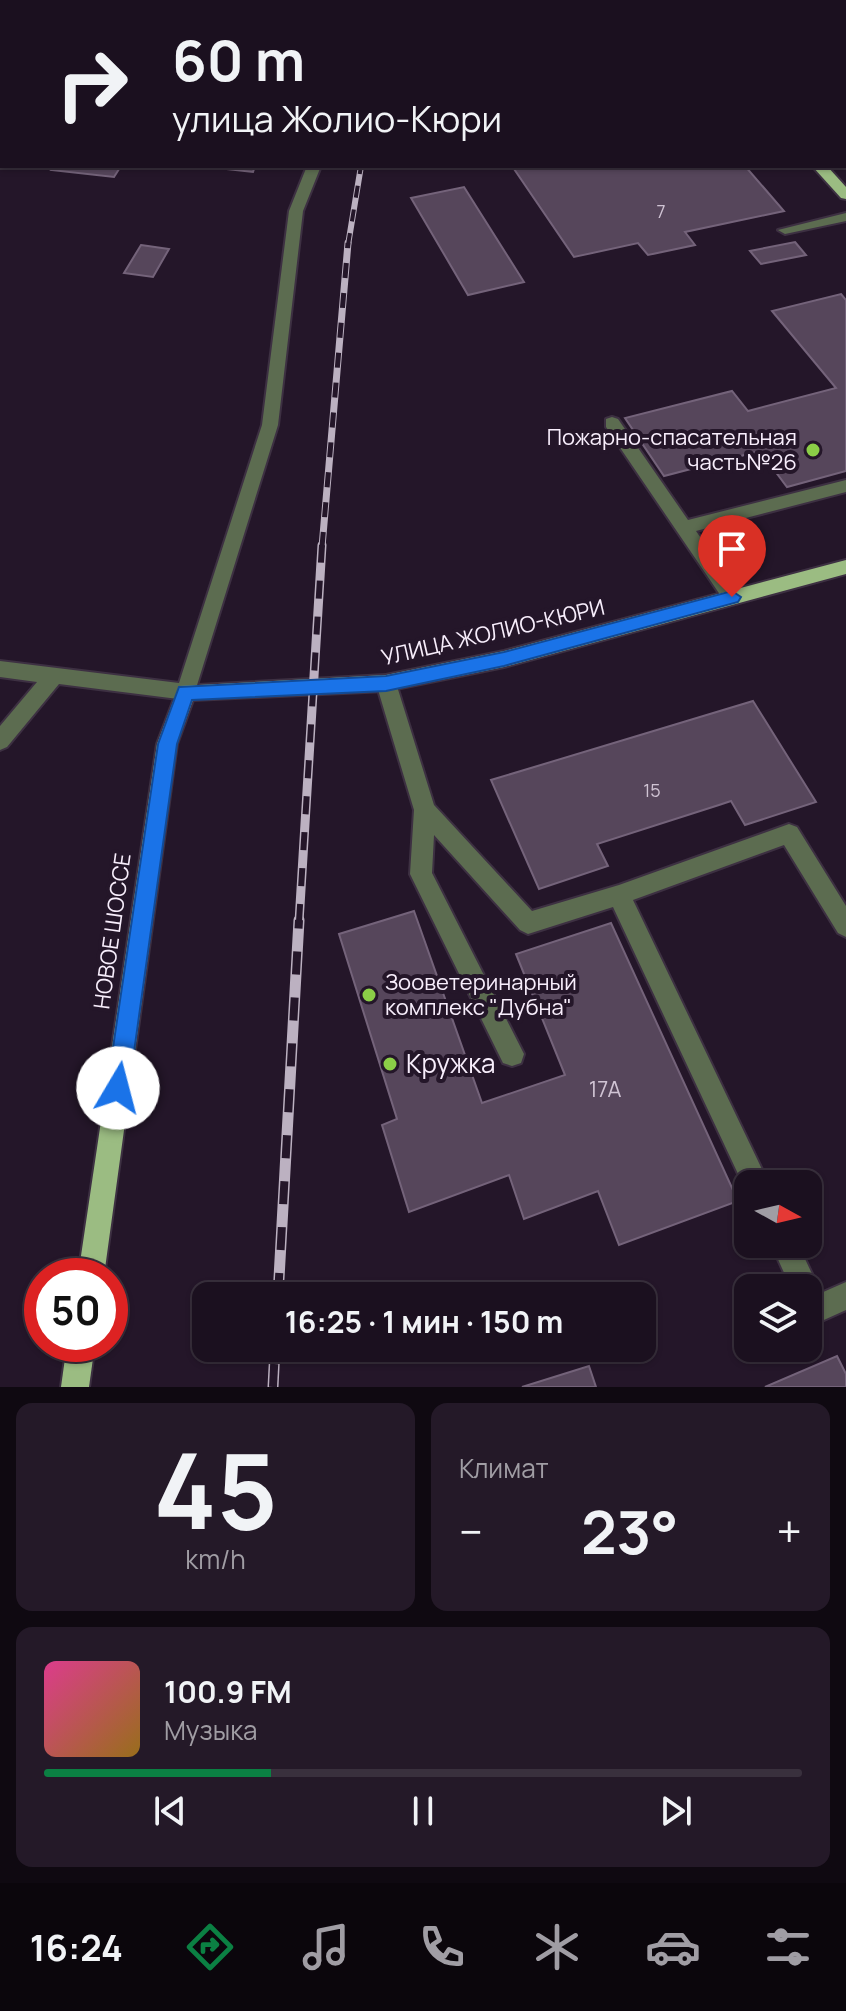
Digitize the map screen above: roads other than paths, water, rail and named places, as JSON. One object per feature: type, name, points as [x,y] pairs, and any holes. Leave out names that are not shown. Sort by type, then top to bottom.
[{"type":"main road","points":[[821,168],[846,195]]},
{"type":"main road","name":"УЛИЦА ЖОЛИО-КЮРИ","points":[[186,692],[386,683],[504,659],[846,567]]},
{"type":"main road","name":"НОВОЕ ШОССЕ","points":[[94,1258],[167,744],[186,692]]},
{"type":"main road","points":[[75,1387],[78,1362]]},
{"type":"street","points":[[186,692],[270,425],[296,211],[313,168]]},
{"type":"street","points":[[785,230],[846,217]]},
{"type":"street","points":[[612,423],[687,527],[732,597]]},
{"type":"street","points":[[687,527],[846,486]]},
{"type":"street","name":"УЛИЦА ЖОЛИО-КЮРИ","points":[[0,669],[186,692]]},
{"type":"street","points":[[0,741],[53,677]]},
{"type":"street","points":[[386,683],[425,810],[421,874],[512,1054]]},
{"type":"street","points":[[425,810],[528,923],[619,895],[789,834],[846,926]]},
{"type":"street","points":[[619,895],[749,1170]]},
{"type":"street","points":[[822,1307],[846,1296]]},
{"type":"railway","points":[[348,245],[361,168]]},
{"type":"railway","points":[[322,547],[348,243]]},
{"type":"railway","points":[[299,922],[322,545]]},
{"type":"railway","points":[[279,1282],[299,920]]},
{"type":"railway","points":[[273,1387],[274,1362]]},
{"type":"place","name":"Пожарно-спасательная часть№26","points":[[813,450]]},
{"type":"place","name":"Зооветеринарный комплекс \"Дубна\"","points":[[369,995]]},
{"type":"place","name":"Кружка","points":[[390,1064]]}]
